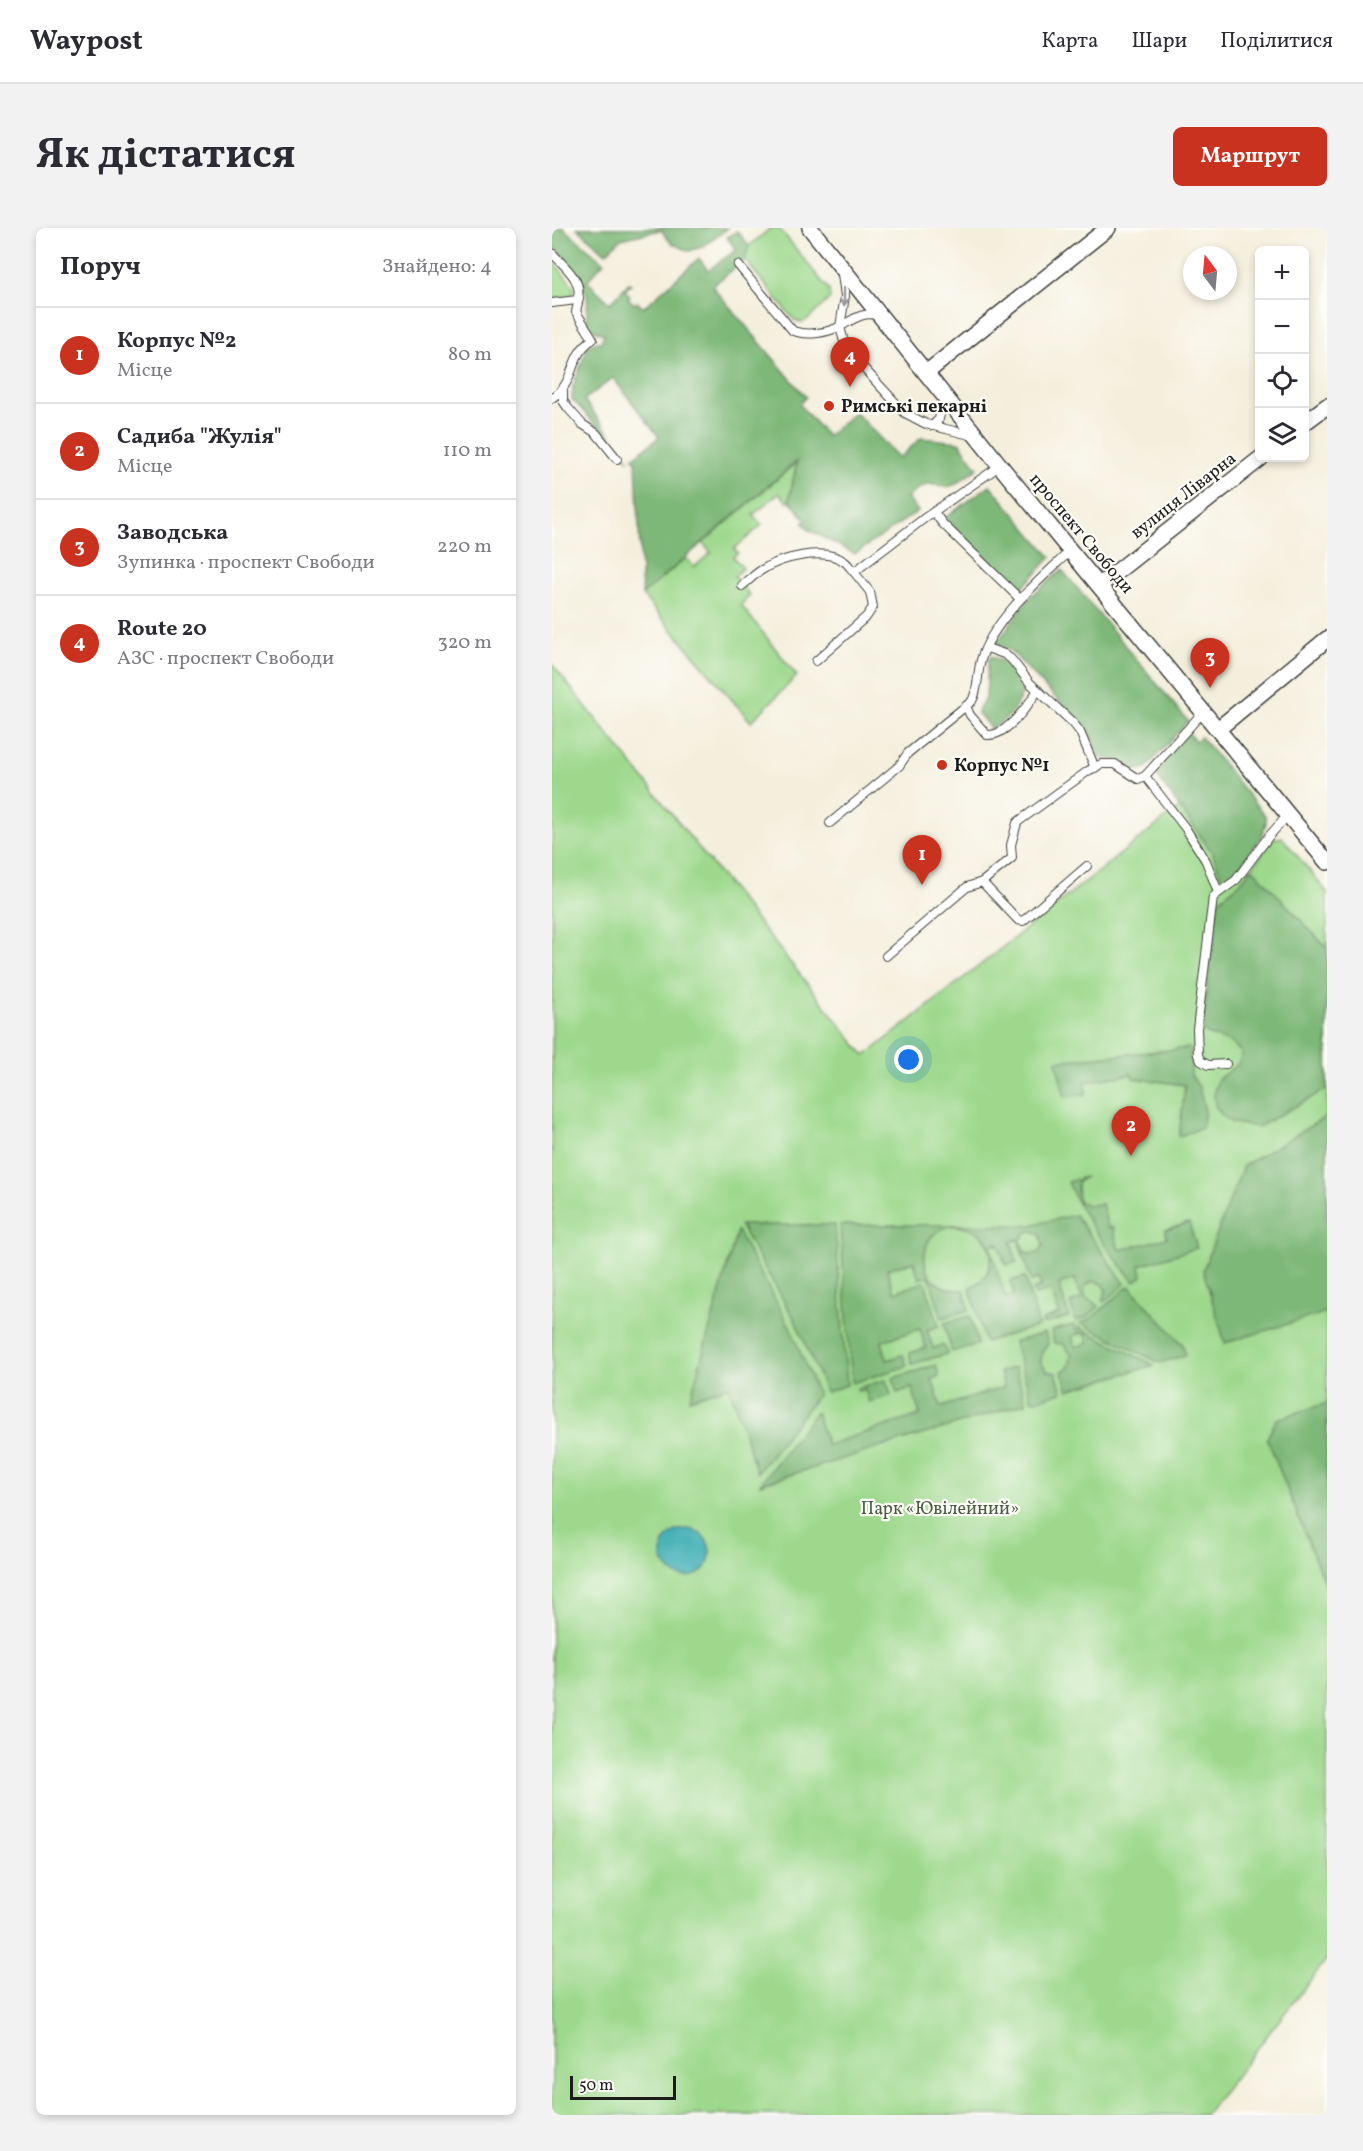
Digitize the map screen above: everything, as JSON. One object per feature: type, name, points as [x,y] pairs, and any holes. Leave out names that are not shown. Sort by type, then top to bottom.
[{"type":"street","name":"проспект Свободи","points":[[810,228],[1000,465],[1327,862]]},
{"type":"street","points":[[927,373],[1108,228]]},
{"type":"street","points":[[1309,420],[1327,405]]},
{"type":"street","name":"вулиця Ліварна","points":[[1100,585],[1256,462]]},
{"type":"street","points":[[1218,729],[1327,639]]},
{"type":"lane","points":[[552,253],[577,282],[579,297],[576,312],[593,339],[578,352],[563,391],[563,401],[587,429],[596,433],[617,459]]},
{"type":"lane","points":[[738,265],[793,332],[804,335],[840,327],[862,315],[881,316]]},
{"type":"lane","points":[[841,266],[845,296],[840,327],[846,349],[905,413],[932,426],[979,438]]},
{"type":"lane","points":[[552,303],[571,302],[579,297]]},
{"type":"lane","points":[[552,398],[563,391]]},
{"type":"lane","points":[[932,426],[941,414],[944,395]]},
{"type":"lane","points":[[854,572],[1000,465]]},
{"type":"lane","points":[[934,512],[942,523],[1020,599]]},
{"type":"lane","points":[[830,823],[899,766],[908,753],[972,701],[977,691],[981,660],[997,630],[1020,599],[1071,550]]},
{"type":"lane","points":[[742,586],[761,570],[806,555],[823,553],[845,562],[870,592],[873,607],[867,616],[816,661]]},
{"type":"lane","points":[[987,648],[1011,659],[1038,690],[1073,723],[1080,732],[1095,768]]},
{"type":"lane","points":[[966,706],[970,715],[987,735],[993,736],[1015,720],[1038,690]]},
{"type":"lane","points":[[886,956],[967,887],[982,882],[1012,858],[1011,845],[1017,823],[1101,764],[1115,764],[1138,778],[1145,777],[1204,711]]},
{"type":"lane","points":[[1145,777],[1186,829],[1206,861],[1218,892]]},
{"type":"lane","points":[[1226,1064],[1208,1065],[1201,1061],[1197,1044],[1213,897],[1236,880],[1288,815]]},
{"type":"lane","points":[[982,882],[1020,921],[1087,866]]},
{"type":"green space","points":[[552,228],[563,228],[604,262],[587,281],[610,303],[629,283],[631,284],[625,290],[630,296],[628,298],[643,308],[699,258],[708,270],[736,250],[727,237],[737,231],[749,246],[745,260],[712,286],[806,397],[799,404],[827,436],[855,412],[899,458],[921,438],[959,442],[978,468],[956,484],[947,487],[928,484],[916,490],[907,498],[918,511],[855,554],[809,530],[803,523],[806,520],[789,500],[797,461],[642,595],[636,462],[633,458],[659,437],[613,378],[584,400],[630,461],[572,399],[573,386],[588,346],[601,342],[604,334],[591,328],[588,323],[586,292],[574,269],[552,245]]},
{"type":"green space","points":[[577,228],[728,228],[702,247],[689,251],[671,243],[661,230],[621,239],[606,253]]},
{"type":"green space","points":[[771,228],[779,228],[829,290],[830,298],[802,323],[794,320],[745,260],[749,246]]},
{"type":"green space","points":[[552,260],[574,287],[574,292],[568,297],[552,299]]},
{"type":"green space","points":[[798,461],[789,500],[787,502],[779,493],[753,515],[762,525],[734,549],[738,553],[733,557],[743,568],[734,576],[750,595],[741,605],[797,676],[751,722],[642,595],[686,558],[694,567],[711,553],[703,543]]},
{"type":"green space","points":[[990,485],[1051,557],[1023,587],[1016,587],[945,518]]},
{"type":"green space","points":[[1062,570],[1188,721],[1146,768],[1135,770],[1118,761],[1099,759],[1087,728],[1010,650],[995,645],[1029,598]]},
{"type":"green space","points":[[991,656],[1006,663],[1026,687],[1011,714],[991,729],[977,712],[986,697],[988,662]]},
{"type":"green space","name":"Парк «Ювілейний»","points":[[552,664],[865,1056],[1185,803],[1279,898],[1252,868],[1273,839],[1282,837],[1327,892],[1327,1959],[1205,2115],[552,2115]]},
{"type":"green space","points":[[1188,732],[1195,741],[1201,737],[1266,817],[1266,825],[1259,841],[1230,877],[1223,881],[1212,852],[1154,772]]},
{"type":"green space","points":[[1252,868],[1327,948],[1327,1089],[1258,1127],[1233,1123],[1222,1116],[1215,1105],[1214,1092],[1218,1079],[1238,1064],[1242,1055],[1232,1044],[1211,1036],[1202,1029],[1218,901],[1240,883]]},
{"type":"green space","points":[[1190,1048],[1191,1075],[1199,1087],[1205,1111],[1202,1128],[1179,1136],[1185,1085],[1133,1078],[1132,1074],[1085,1082],[1086,1094],[1065,1097],[1056,1061]]},
{"type":"green space","points":[[1327,1116],[1327,1312],[1225,1343],[1203,1270],[1243,1166]]},
{"type":"green space","points":[[1086,1177],[1077,1184],[1078,1201],[1087,1205],[1102,1204],[1108,1228],[1113,1227],[1119,1250],[1167,1238],[1165,1230],[1189,1223],[1197,1248],[1140,1265],[1142,1276],[1134,1282],[1089,1222],[1074,1196],[1068,1182]]},
{"type":"green space","points":[[1075,1215],[1125,1284],[1104,1302],[1102,1300],[1106,1291],[1103,1284],[1094,1281],[1088,1284],[1084,1290],[1086,1298],[1099,1306],[1087,1317],[1075,1321],[1070,1303],[1082,1298],[1075,1279],[1059,1284],[1069,1317],[1043,1324],[1042,1320],[1059,1314],[1051,1290],[1035,1295],[1033,1290],[1041,1287],[1039,1279],[1031,1281],[1018,1239],[1011,1242],[1017,1262],[1006,1265],[998,1243],[990,1246],[1005,1297],[1014,1294],[1010,1281],[1025,1277],[1039,1326],[985,1342],[970,1288],[981,1281],[988,1272],[990,1249],[984,1238],[974,1230],[962,1226],[949,1227],[937,1232],[929,1241],[925,1263],[931,1277],[941,1286],[964,1290],[969,1310],[942,1318],[929,1276],[919,1279],[914,1262],[887,1269],[894,1292],[925,1282],[939,1326],[927,1330],[933,1348],[944,1345],[947,1354],[912,1364],[909,1353],[926,1348],[920,1329],[882,1341],[887,1360],[903,1355],[907,1366],[852,1383],[840,1225],[1031,1225]],"holes":[[[1032,1231],[1040,1234],[1043,1245],[1040,1250],[1033,1254],[1025,1252],[1020,1242],[1025,1233]]]},
{"type":"green space","points":[[740,1225],[835,1225],[847,1385],[826,1392],[795,1320]]},
{"type":"green space","points":[[737,1231],[789,1325],[818,1395],[757,1473],[729,1386],[690,1399]]},
{"type":"green space","points":[[1129,1286],[1183,1345],[1186,1355],[1160,1363],[1080,1323],[1089,1320]]},
{"type":"green space","points":[[970,1316],[978,1344],[952,1352],[944,1323]]},
{"type":"green space","points":[[1074,1325],[1078,1334],[1072,1336],[1075,1347],[1088,1343],[1086,1333],[1080,1334],[1078,1327],[1154,1365],[1068,1390],[1062,1372],[1070,1365],[1071,1354],[1063,1344],[1054,1343],[1051,1331]]},
{"type":"green space","points":[[1045,1333],[1048,1344],[1042,1351],[1041,1363],[1047,1371],[1056,1373],[1062,1392],[1032,1401],[1014,1342]]},
{"type":"green space","points":[[936,1365],[939,1376],[932,1379],[941,1407],[1004,1387],[1000,1372],[1015,1367],[1026,1403],[760,1484],[816,1412],[827,1445],[920,1415],[912,1388],[897,1393],[893,1378]]},
{"type":"green space","points":[[886,1380],[891,1395],[869,1402],[865,1389],[858,1391],[857,1388]]},
{"type":"green space","points":[[1327,1403],[1327,1590],[1267,1438],[1277,1419]]},
{"type":"water","points":[[686,1529],[703,1536],[710,1553],[703,1570],[686,1577],[669,1570],[662,1553],[669,1536]]},
{"type":"place","name":"Route 20","points":[[850,387]]},
{"type":"place","name":"Римські пекарні","points":[[829,406]]},
{"type":"place","name":"Заводська","points":[[1210,688]]},
{"type":"place","name":"Корпус №1","points":[[942,765]]},
{"type":"place","name":"Корпус №2","points":[[922,885]]},
{"type":"place","name":"Садиба \"Жулія\"","points":[[1131,1156]]}]
